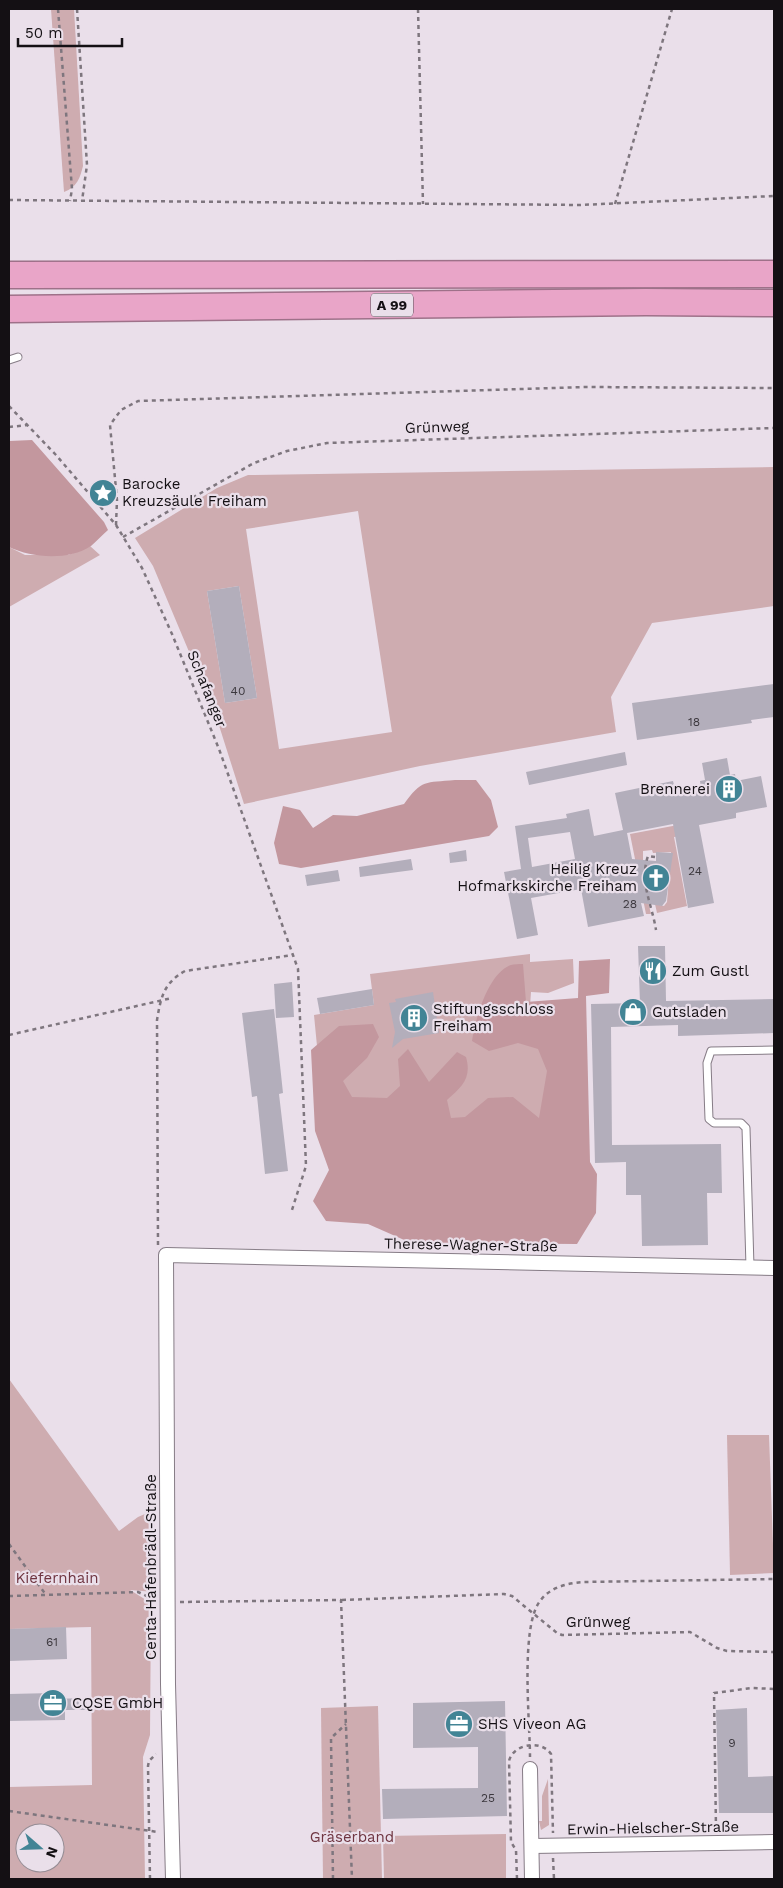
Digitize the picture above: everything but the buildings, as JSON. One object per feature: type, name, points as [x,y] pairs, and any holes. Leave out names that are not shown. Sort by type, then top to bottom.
[{"type":"highway","name":"A 99","points":[[9,275],[774,274]]},
{"type":"highway","name":"A 99","points":[[9,309],[646,302],[774,303]]},
{"type":"street","name":"Therese-Wagner-Straße","points":[[166,1255],[774,1268]]},
{"type":"street","name":"Centa-Hafenbrädl-Straße","points":[[166,1255],[167,1602],[173,1879]]},
{"type":"street","points":[[530,1769],[532,1879]]},
{"type":"street","name":"Erwin-Hielscher-Straße","points":[[532,1846],[774,1842]]},
{"type":"lane","points":[[9,360],[18,357]]},
{"type":"lane","points":[[750,1268],[746,1128],[742,1124],[714,1124],[709,1119],[707,1063],[711,1051],[774,1050]]},
{"type":"path","points":[[58,9],[72,189],[70,201]]},
{"type":"path","points":[[77,9],[87,165],[82,201]]},
{"type":"path","points":[[418,9],[423,204]]},
{"type":"path","points":[[616,204],[672,9]]},
{"type":"path","points":[[9,200],[616,204],[774,196]]},
{"type":"path","points":[[116,525],[117,500],[110,425],[121,410],[138,401],[586,387],[774,388]]},
{"type":"path","name":"Schafanger","points":[[9,406],[56,455],[116,525],[142,568],[172,634],[216,741],[298,969],[306,1166],[291,1213]]},
{"type":"path","points":[[9,427],[28,425]]},
{"type":"path","name":"Grünweg","points":[[123,537],[254,463],[287,451],[327,443],[774,428]]},
{"type":"path","points":[[655,857],[648,856],[643,877],[652,906],[656,930]]},
{"type":"path","points":[[160,1000],[172,979],[185,971],[293,955]]},
{"type":"path","points":[[9,1035],[172,998]]},
{"type":"path","points":[[9,1544],[46,1595]]},
{"type":"path","points":[[530,1769],[529,1636],[534,1613],[540,1601],[550,1591],[577,1582],[774,1579]]},
{"type":"path","name":"Grünweg","points":[[9,1596],[138,1592],[159,1602],[167,1602],[341,1600],[504,1594],[512,1596],[562,1635],[690,1632],[717,1648],[727,1651],[774,1652]]},
{"type":"path","points":[[341,1600],[352,1879]]},
{"type":"path","points":[[716,1843],[714,1693],[752,1688],[774,1689]]},
{"type":"path","points":[[333,1879],[331,1738],[346,1724]]},
{"type":"path","points":[[9,1811],[149,1831],[171,1832]]},
{"type":"green space","points":[[51,9],[74,9],[83,166],[77,182],[72,188],[64,192]]},
{"type":"green space","points":[[774,467],[774,606],[652,623],[611,697],[616,732],[420,766],[244,804],[216,716],[153,566],[135,538],[217,488],[248,475]],"holes":[[[358,511],[392,732],[279,749],[246,529]],[[239,586],[257,698],[225,703],[207,591]]]},
{"type":"green space","points":[[90,546],[100,555],[9,607],[9,547],[25,555],[68,555]]},
{"type":"green space","points":[[678,825],[681,836],[674,837],[687,906],[657,913],[655,904],[664,906],[667,902],[671,852],[653,853],[652,850],[643,851],[643,864],[640,869],[651,914],[646,914],[630,834]]},
{"type":"green space","points":[[530,954],[530,962],[573,959],[574,983],[548,993],[531,992],[530,1006],[584,1152],[329,1170],[314,1015],[374,1005],[370,974]]},
{"type":"green space","name":"Kiefernhain","points":[[9,1379],[119,1531],[138,1517],[154,1510],[155,1592],[130,1590],[151,1603],[150,1735],[143,1757],[145,1879],[9,1879],[9,1787],[92,1785],[91,1627],[9,1629]]},
{"type":"green space","points":[[727,1435],[769,1435],[774,1573],[730,1575]]},
{"type":"green space","name":"Gräserband","points":[[378,1706],[382,1879],[323,1879],[321,1708]]},
{"type":"green space","points":[[548,1779],[549,1825],[541,1830],[539,1821],[542,1821],[542,1796]]},
{"type":"green space","points":[[506,1834],[506,1879],[384,1879],[383,1836]]},
{"type":"shaded area","points":[[32,440],[104,522],[108,530],[91,546],[82,551],[61,556],[50,556],[28,554],[9,547],[9,441]]},
{"type":"shaded area","points":[[476,780],[491,800],[498,827],[489,836],[301,868],[279,864],[274,843],[283,806],[300,810],[313,828],[333,815],[357,816],[404,804],[420,786],[430,782]]},
{"type":"shaded area","points":[[610,959],[609,993],[586,996],[590,1162],[597,1174],[596,1213],[577,1244],[411,1243],[368,1224],[326,1221],[313,1201],[329,1170],[315,1131],[311,1050],[339,1026],[373,1024],[379,1037],[367,1058],[343,1081],[352,1097],[387,1098],[400,1086],[398,1059],[408,1049],[429,1082],[457,1052],[466,1057],[468,1071],[464,1082],[447,1100],[451,1118],[465,1117],[488,1098],[513,1097],[539,1118],[547,1071],[538,1049],[518,1043],[489,1051],[472,1041],[476,1021],[484,998],[489,987],[503,970],[511,965],[523,964],[526,1002],[578,998],[579,961]]},
{"type":"place","name":"Barocke Kreuzsäule Freiham","points":[[103,493]]},
{"type":"place","name":"Brennerei","points":[[729,789]]},
{"type":"place","name":"Heilig Kreuz Hofmarkskirche Freiham","points":[[656,878]]},
{"type":"place","name":"Zum Gustl","points":[[653,971]]},
{"type":"place","name":"Gutsladen","points":[[633,1012]]},
{"type":"place","name":"Stiftungsschloss Freiham","points":[[414,1018]]},
{"type":"place","name":"CQSE GmbH","points":[[53,1703]]},
{"type":"place","name":"SHS Viveon AG","points":[[459,1724]]}]
